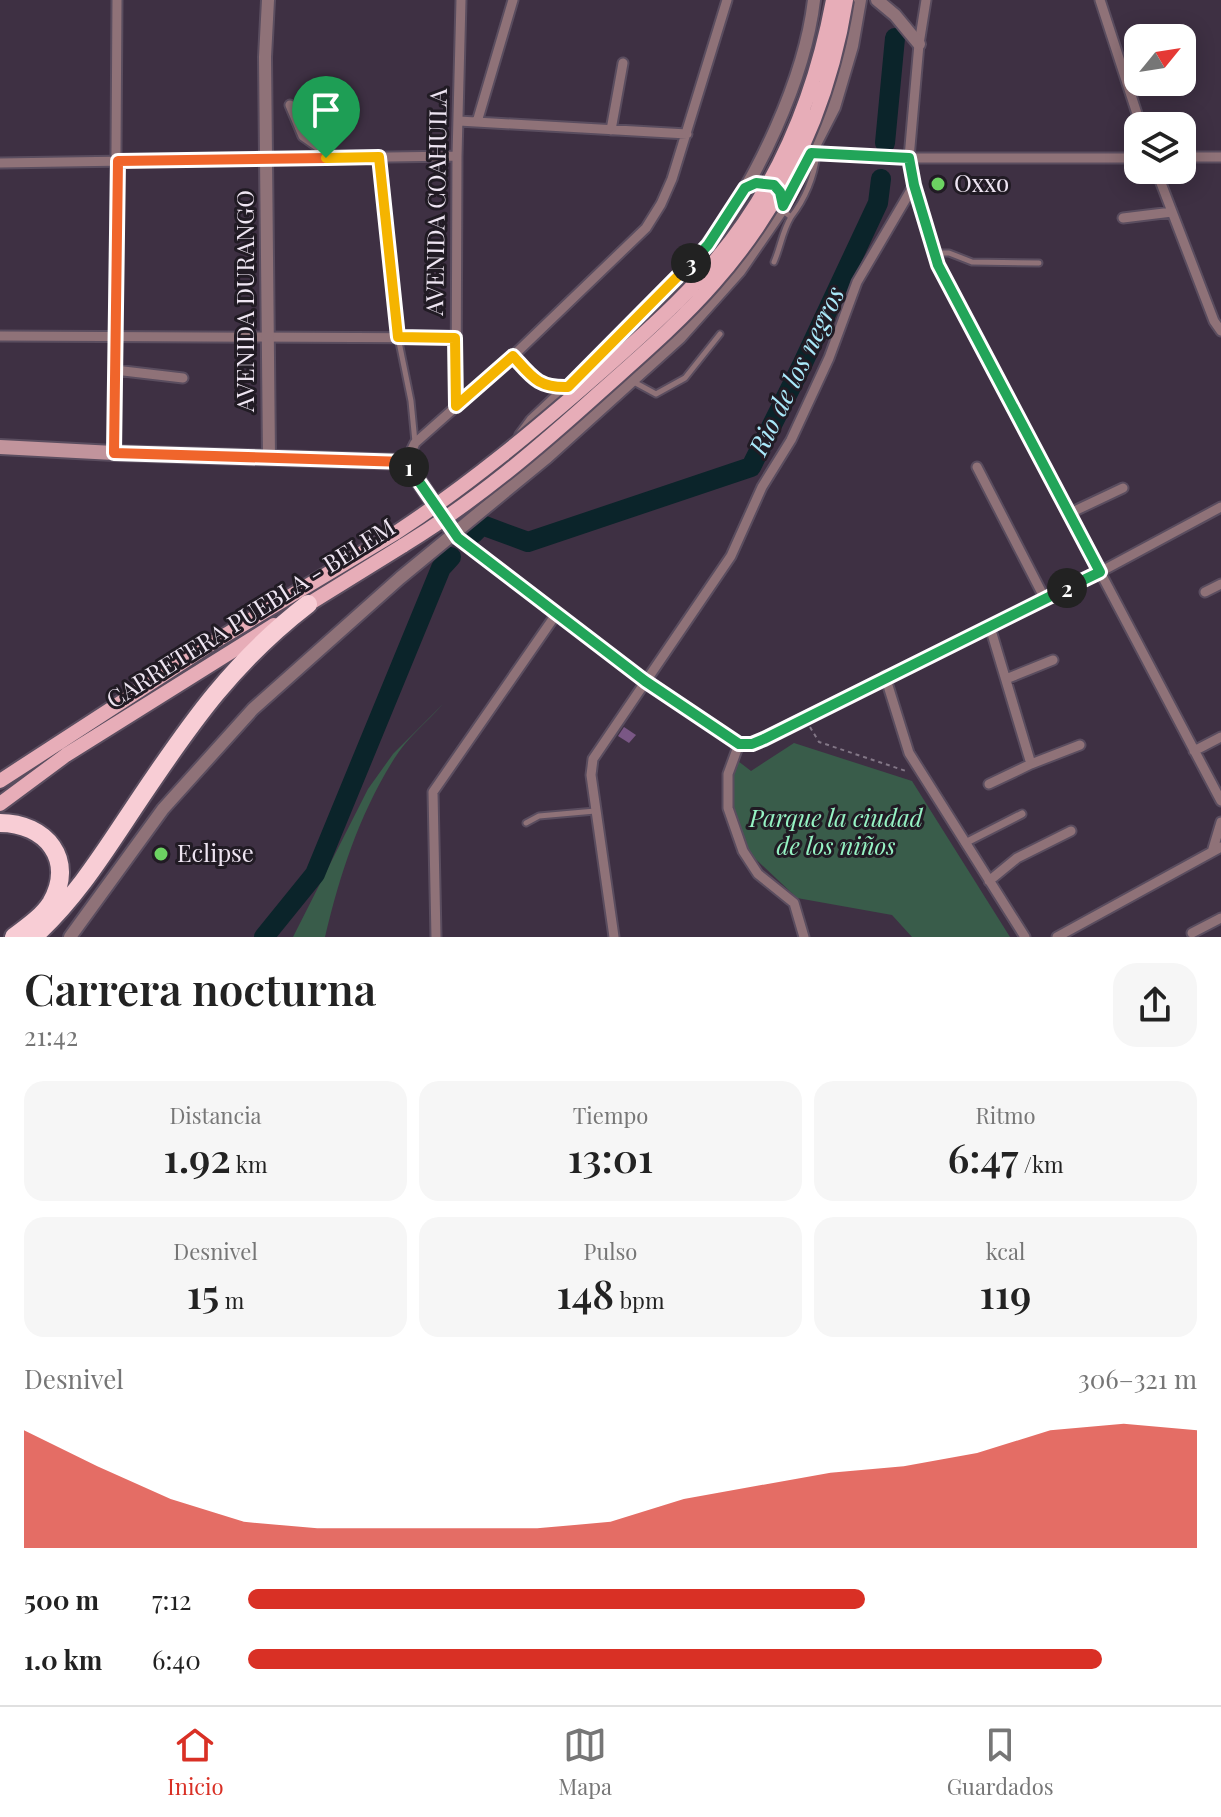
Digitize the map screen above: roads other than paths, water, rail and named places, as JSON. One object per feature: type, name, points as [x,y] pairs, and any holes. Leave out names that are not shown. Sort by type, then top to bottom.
[{"type":"highway","points":[[33,937],[103,856],[184,734],[226,679],[263,641],[308,604]]},
{"type":"highway","points":[[0,823],[25,826],[44,835],[55,851],[59,867],[57,889],[50,904],[14,937]]},
{"type":"main road","name":"CARRETERA PUEBLA - BELEM","points":[[0,804],[66,755],[308,604],[400,538],[515,445],[680,299],[744,223],[789,142],[810,94],[837,1]]},
{"type":"main road","name":"CARRETERA PUEBLA - BELEM","points":[[0,781],[214,642],[400,538],[462,508],[516,467],[679,319],[713,285],[749,241],[796,162],[821,106],[838,49],[837,1]]},
{"type":"main road","points":[[0,447],[406,462],[453,532]]},
{"type":"street","points":[[114,453],[117,0]]},
{"type":"street","name":"AVENIDA DURANGO","points":[[268,0],[265,57],[269,457]]},
{"type":"street","name":"AVENIDA COAHUILA","points":[[456,406],[461,0]]},
{"type":"street","points":[[477,122],[513,0]]},
{"type":"street","points":[[406,462],[415,443],[513,356],[646,228],[661,204],[687,134],[727,0]]},
{"type":"street","points":[[515,445],[532,421],[708,245],[745,188],[779,121],[812,18],[814,0]]},
{"type":"street","points":[[70,937],[163,809],[253,709],[453,532],[547,457],[680,337],[739,271],[785,211],[814,153],[834,107],[852,46],[860,0]]},
{"type":"street","points":[[877,0],[901,21],[919,44]]},
{"type":"street","points":[[926,0],[909,158],[938,265],[1221,801]]},
{"type":"street","points":[[1100,0],[1136,112]]},
{"type":"street","points":[[812,18],[837,1],[856,23]]},
{"type":"street","points":[[611,130],[623,63]]},
{"type":"street","points":[[290,105],[303,136],[323,150],[326,158]]},
{"type":"street","points":[[459,121],[687,134]]},
{"type":"street","points":[[779,121],[794,147],[814,153],[909,158],[1124,158]]},
{"type":"street","points":[[0,163],[457,156]]},
{"type":"street","points":[[379,157],[398,337]]},
{"type":"street","points":[[1196,157],[1221,157]]},
{"type":"street","points":[[745,188],[756,183],[774,185],[780,192],[785,211]]},
{"type":"street","points":[[1161,184],[1214,321],[1221,331]]},
{"type":"street","points":[[614,937],[591,775],[593,759],[731,556],[762,487],[791,440],[810,399],[857,282],[914,185]]},
{"type":"street","points":[[1123,218],[1172,212]]},
{"type":"street","points":[[0,336],[455,338]]},
{"type":"street","points":[[115,370],[183,378]]},
{"type":"street","points":[[977,467],[1045,599]]},
{"type":"street","points":[[1068,514],[1123,488]]},
{"type":"street","points":[[453,532],[645,681],[739,744],[752,744],[1100,572],[1221,507]]},
{"type":"street","points":[[1205,592],[1221,584]]},
{"type":"street","points":[[436,937],[433,792],[557,613]]},
{"type":"street","points":[[990,627],[1031,764]]},
{"type":"street","points":[[1006,679],[1053,660]]},
{"type":"street","points":[[885,676],[909,753],[1025,937]]},
{"type":"street","points":[[1194,751],[1221,737]]},
{"type":"street","points":[[739,744],[728,774],[728,808],[743,851],[758,874],[794,903],[804,937]]},
{"type":"street","points":[[989,784],[1080,745]]},
{"type":"street","points":[[965,843],[1022,814]]},
{"type":"street","points":[[1057,937],[1216,850],[1221,822]]},
{"type":"street","points":[[989,881],[1017,858],[1071,831]]},
{"type":"street","points":[[1192,933],[1221,918]]},
{"type":"lane","points":[[774,262],[780,249],[785,211]]},
{"type":"lane","points":[[935,253],[949,253],[972,262],[1039,263]]},
{"type":"lane","points":[[631,381],[656,394],[685,378],[720,334]]},
{"type":"lane","points":[[398,337],[411,401],[415,443]]},
{"type":"lane","points":[[513,356],[538,382],[549,388],[568,387]]},
{"type":"lane","points":[[526,823],[539,816],[596,811]]},
{"type":"waterway","name":"Rio de los negros","points":[[885,143],[895,38]]},
{"type":"waterway","name":"Rio de los negros","points":[[473,534],[482,525],[528,542],[751,467],[878,203],[881,179]]},
{"type":"waterway","name":"Rio de los negros","points":[[264,937],[315,874],[441,568],[451,557]]},
{"type":"place","name":"Oxxo","points":[[938,184]]},
{"type":"place","name":"Eclipse","points":[[161,854]]},
{"type":"park label","name":"Parque la ciudad de los niños","points":[[836,833]]}]
